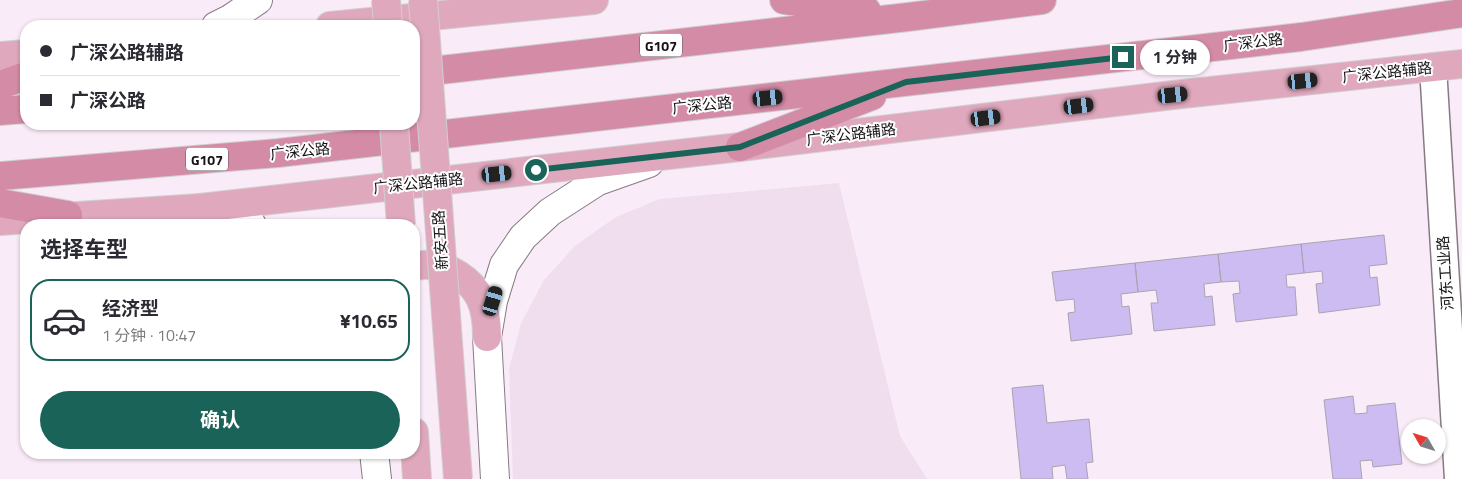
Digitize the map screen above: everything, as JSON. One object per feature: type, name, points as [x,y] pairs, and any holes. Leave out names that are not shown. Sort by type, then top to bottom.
[{"type":"highway","points":[[784,0],[908,17]]},
{"type":"highway","name":"G107","points":[[420,72],[1042,0]]},
{"type":"highway","name":"广深公路","points":[[0,176],[278,153],[1301,37],[1462,13]]},
{"type":"highway","points":[[0,86],[20,78]]},
{"type":"highway","points":[[740,147],[906,82]]},
{"type":"highway","points":[[0,111],[20,109]]},
{"type":"highway","points":[[0,203],[68,215]]},
{"type":"main road","points":[[228,20],[258,0]]},
{"type":"main road","points":[[386,0],[388,20]]},
{"type":"main road","name":"新安五路","points":[[423,0],[458,479]]},
{"type":"main road","points":[[390,20],[594,0]]},
{"type":"main road","points":[[0,56],[20,54]]},
{"type":"main road","name":"广深公路辅路","points":[[23,219],[200,208],[740,147],[1173,95],[1462,64]]},
{"type":"main road","points":[[394,130],[400,219]]},
{"type":"main road","points":[[488,336],[493,301],[504,265],[524,237],[550,212],[598,181],[675,154]]},
{"type":"main road","points":[[200,208],[234,219]]},
{"type":"main road","name":"广深公路辅路","points":[[0,221],[20,219]]},
{"type":"main road","points":[[420,266],[430,265],[450,270],[468,281],[480,298],[486,318],[488,336],[495,479]]},
{"type":"main road","points":[[375,459],[377,479]]},
{"type":"main road","points":[[416,459],[417,479]]},
{"type":"street","name":"河东工业路","points":[[1433,67],[1458,479]]},
{"type":"shaded area","points":[[839,183],[900,436],[927,479],[513,479],[509,369],[521,323],[544,280],[576,245],[616,217],[660,199]]},
{"type":"building","points":[[1384,235],[1387,264],[1369,266],[1370,278],[1377,277],[1380,305],[1319,313],[1316,284],[1323,283],[1322,271],[1304,273],[1301,244]]},
{"type":"building","points":[[1301,244],[1304,273],[1286,275],[1287,287],[1295,287],[1297,315],[1236,322],[1233,294],[1240,293],[1239,281],[1221,282],[1218,254]]},
{"type":"building","points":[[1218,254],[1221,282],[1204,284],[1205,297],[1212,296],[1215,325],[1154,331],[1151,303],[1158,303],[1156,290],[1138,292],[1135,263]]},
{"type":"building","points":[[1135,263],[1138,292],[1121,294],[1122,307],[1129,306],[1132,334],[1071,341],[1068,313],[1075,312],[1074,299],[1056,301],[1052,272]]},
{"type":"building","points":[[1043,385],[1047,423],[1089,419],[1093,462],[1086,463],[1088,479],[1067,479],[1065,465],[1052,467],[1053,479],[1021,479],[1012,388]]},
{"type":"building","points":[[1353,396],[1355,414],[1367,413],[1367,406],[1395,403],[1402,464],[1373,467],[1372,460],[1360,461],[1362,479],[1333,479],[1324,400]]},
{"type":"route","points":[[536,170],[740,147],[906,82],[1123,57]]}]
